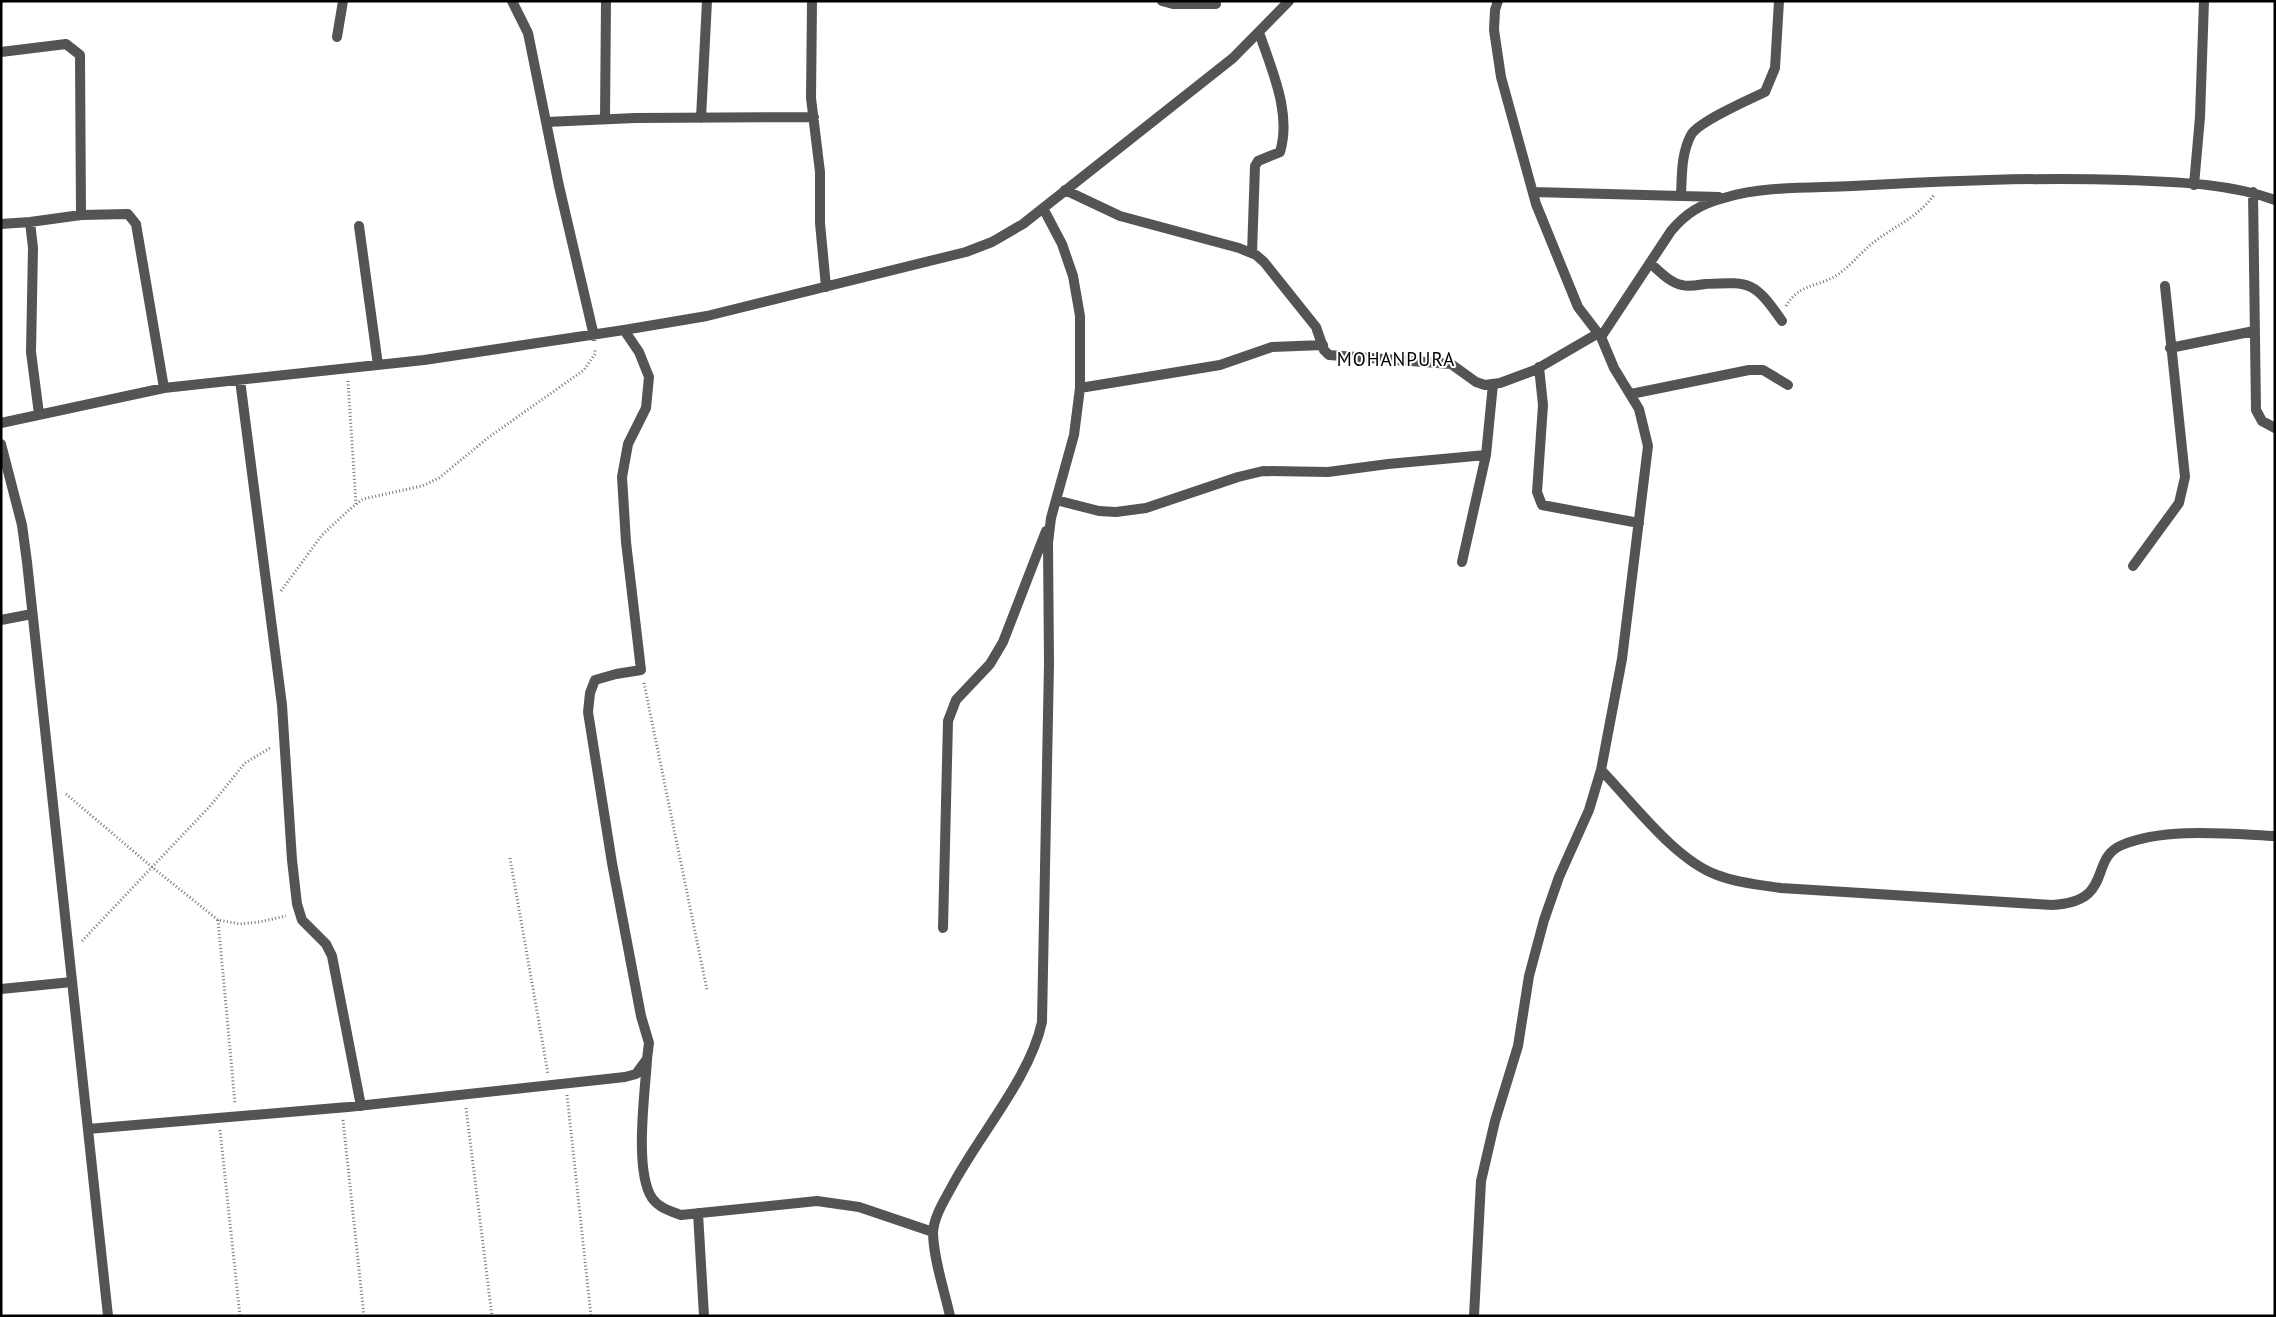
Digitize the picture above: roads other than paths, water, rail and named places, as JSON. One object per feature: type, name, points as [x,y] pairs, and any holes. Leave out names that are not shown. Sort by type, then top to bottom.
[{"type":"street","points":[[337,37],[343,1]]},
{"type":"street","points":[[512,1],[528,33],[594,336]]},
{"type":"street","points":[[605,119],[606,1]]},
{"type":"street","points":[[701,118],[707,1]]},
{"type":"street","points":[[812,1],[811,98],[820,172],[820,223],[826,287]]},
{"type":"street","points":[[1162,1],[1174,4],[1216,4]]},
{"type":"street","points":[[1,423],[164,388],[378,365],[594,336],[707,316],[966,252],[992,242],[1042,208],[1233,58],[1289,1]]},
{"type":"street","points":[[1474,1316],[1481,1181],[1495,1121],[1518,1046],[1529,976],[1542,935],[1544,920],[1559,877],[1589,810],[1601,770],[1622,660],[1648,446],[1639,409],[1614,368],[1599,335],[1578,307],[1533,192],[1501,77],[1494,30],[1495,10],[1498,1]]},
{"type":"street","points":[[1681,196],[1683,158],[1692,133],[1727,110],[1765,92],[1775,68],[1779,1]]},
{"type":"street","points":[[2194,185],[2200,117],[2204,1]]},
{"type":"street","points":[[1252,253],[1255,166],[1258,161],[1280,152],[1283,128],[1281,103],[1259,32]]},
{"type":"street","points":[[1,52],[66,44],[80,55],[81,215]]},
{"type":"street","points":[[546,122],[605,119],[814,117]]},
{"type":"street","points":[[1533,192],[1725,197],[1757,192],[1944,182],[2074,179],[2176,182],[2253,192],[2275,200]]},
{"type":"street","points":[[1065,190],[1120,216],[1252,253],[1264,262],[1316,327],[1324,350],[1329,355],[1451,364],[1476,382],[1485,385],[1493,384],[1539,367],[1599,335],[1650,263],[1670,231],[1682,217],[1701,206],[1725,197]]},
{"type":"street","points":[[2253,192],[2256,410],[2262,421],[2275,428]]},
{"type":"street","points":[[943,928],[948,721],[956,700],[990,664],[1003,642],[1050,518],[1074,435],[1080,388],[1080,316],[1073,276],[1062,244],[1042,208]]},
{"type":"street","points":[[1,224],[81,215],[128,214],[136,224],[164,388]]},
{"type":"street","points":[[30,222],[33,248],[32,352],[39,414]]},
{"type":"street","points":[[359,226],[378,365]]},
{"type":"street","points":[[1650,263],[1670,279],[1682,285],[1730,282],[1746,284],[1763,296],[1782,321]]},
{"type":"street","points":[[2133,566],[2179,503],[2185,477],[2165,286]]},
{"type":"street","points":[[624,330],[640,352],[649,377],[646,408],[628,444],[622,477],[626,542],[642,670],[595,680],[590,693],[588,712],[612,863],[641,1016],[648,1043],[642,1166],[646,1187],[652,1199],[662,1208],[681,1215],[816,1201],[859,1207],[933,1232]]},
{"type":"street","points":[[2170,348],[2254,331]]},
{"type":"street","points":[[1080,388],[1220,365],[1272,347],[1323,345]]},
{"type":"street","points":[[1539,367],[1542,405],[1537,492],[1542,504],[1639,523]]},
{"type":"street","points":[[1631,394],[1749,370],[1763,370],[1788,385]]},
{"type":"street","points":[[240,380],[282,705],[292,860],[300,912],[302,920],[326,944],[332,956],[361,1106]]},
{"type":"street","points":[[1462,562],[1486,454],[1493,384]]},
{"type":"street","points":[[1,444],[22,525],[108,1316]]},
{"type":"street","points":[[1056,500],[1116,512],[1146,508],[1238,476],[1263,471],[1328,472],[1486,454]]},
{"type":"street","points":[[950,1316],[936,1257],[933,1232],[941,1206],[958,1174],[1026,1065],[1038,1040],[1042,1022],[1048,704],[1048,543],[1050,518]]},
{"type":"street","points":[[1,620],[32,614]]},
{"type":"street","points":[[1601,770],[1677,851],[1697,866],[1725,877],[1781,888],[2052,905],[2071,904],[2083,899],[2091,892],[2112,852],[2121,845],[2152,836],[2190,833],[2275,836]]},
{"type":"street","points":[[1,989],[72,982]]},
{"type":"street","points":[[88,1129],[361,1106],[566,1083],[636,1074],[647,1059]]},
{"type":"street","points":[[698,1212],[704,1316]]},
{"type":"district","name":"MOHANPURA","points":[[1396,359]]}]
